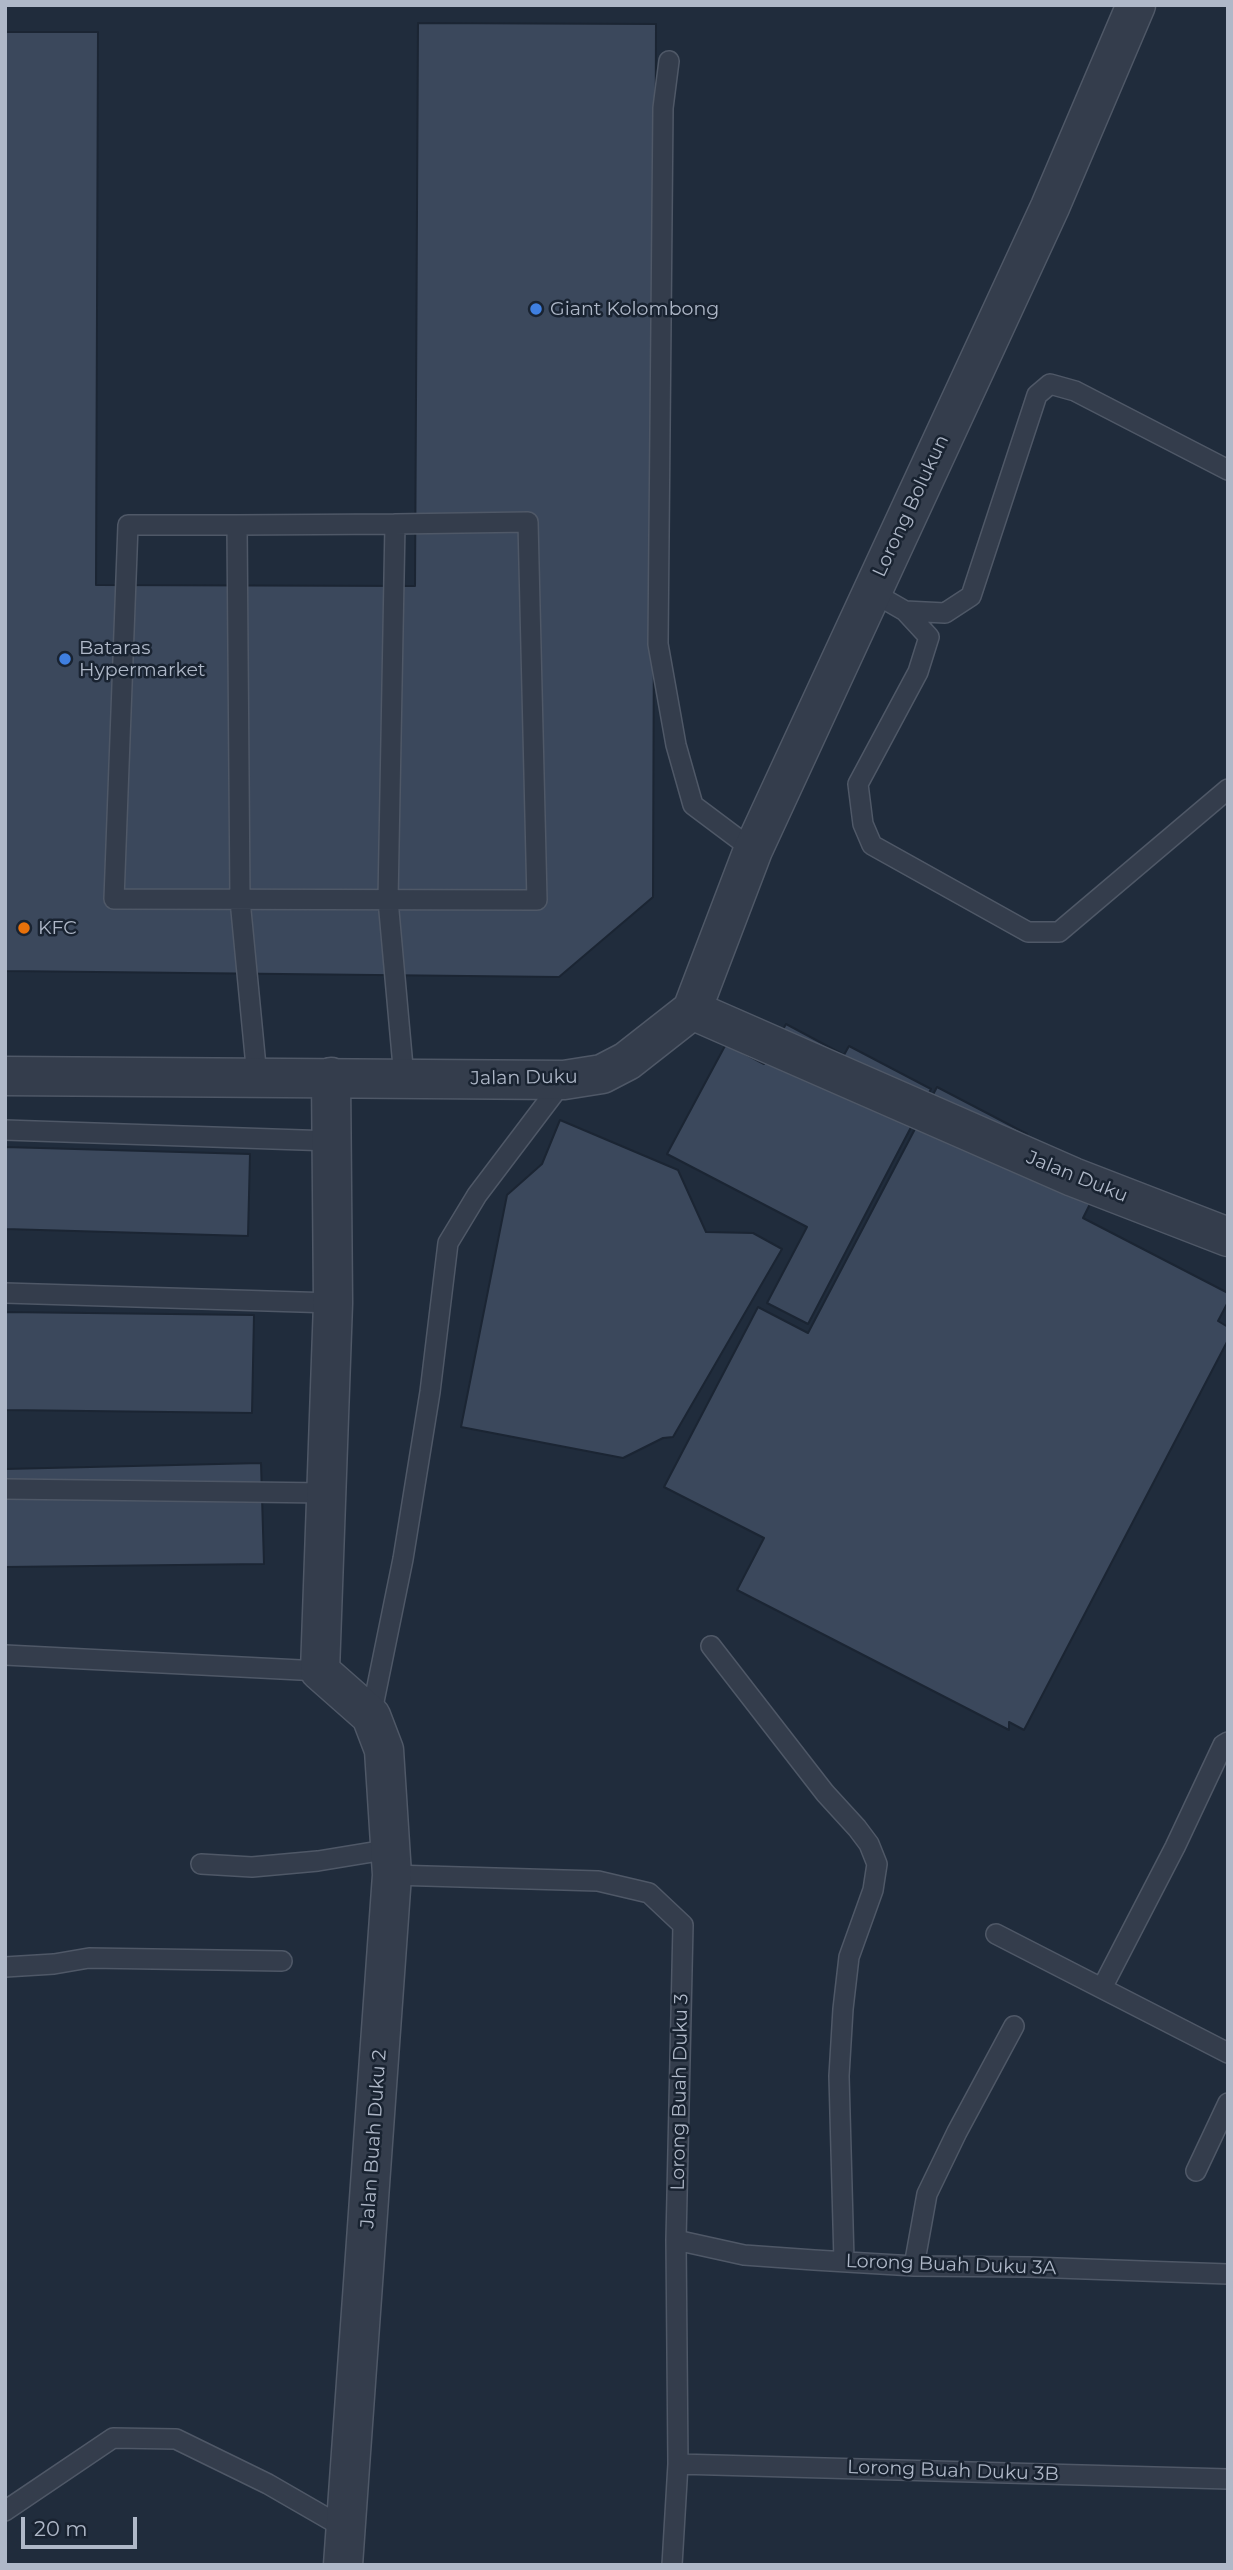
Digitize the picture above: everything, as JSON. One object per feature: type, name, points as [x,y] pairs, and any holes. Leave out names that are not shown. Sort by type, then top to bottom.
[{"type":"street","name":"Lorong Bolukun","points":[[692,1010],[753,850],[1050,207],[1136,5]]},
{"type":"street","name":"Jalan Duku","points":[[5,1076],[564,1080],[602,1074],[627,1061],[692,1010],[1073,1177],[1228,1237]]},
{"type":"street","points":[[331,1077],[333,1303],[320,1671],[371,1716]]},
{"type":"street","name":"Jalan Buah Duku 2","points":[[345,2547],[391,1862],[384,1750],[371,1716]]},
{"type":"lane","points":[[669,61],[663,108],[657,643],[676,746],[693,805],[753,850]]},
{"type":"lane","points":[[905,611],[945,613],[971,596],[1037,395],[1050,384],[1075,391],[1228,470]]},
{"type":"lane","points":[[528,522],[537,900],[114,899],[128,525],[237,525],[528,522]]},
{"type":"lane","points":[[396,524],[388,900],[404,1078]]},
{"type":"lane","points":[[237,525],[240,900],[257,1077]]},
{"type":"lane","points":[[872,592],[905,611],[929,637],[918,672],[858,784],[863,824],[872,845],[1028,932],[1059,932],[1228,789]]},
{"type":"lane","points":[[371,1716],[403,1559],[430,1392],[448,1243],[477,1195],[564,1080]]},
{"type":"lane","points":[[5,1130],[332,1141]]},
{"type":"lane","points":[[5,1293],[333,1303]]},
{"type":"lane","points":[[5,1489],[326,1493]]},
{"type":"lane","points":[[711,1646],[825,1793],[863,1836],[877,1864],[873,1891],[849,1957],[843,2009],[839,2076],[844,2261]]},
{"type":"lane","points":[[5,1655],[320,1671]]},
{"type":"lane","points":[[1102,1988],[1175,1847],[1223,1745],[1228,1742]]},
{"type":"lane","name":"Lorong Buah Duku 3","points":[[201,1864],[252,1867],[318,1861],[391,1862],[598,1881],[649,1893],[683,1925],[676,2240],[678,2464],[672,2565]]},
{"type":"lane","points":[[996,1934],[1228,2053]]},
{"type":"lane","points":[[5,1967],[54,1964],[89,1958],[282,1961]]},
{"type":"lane","points":[[914,2266],[927,2194],[1014,2026]]},
{"type":"lane","points":[[1196,2171],[1228,2103]]},
{"type":"lane","name":"Lorong Buah Duku 3A","points":[[676,2240],[744,2255],[914,2266],[1228,2274]]},
{"type":"lane","points":[[5,2511],[113,2438],[176,2439],[268,2484],[345,2547]]},
{"type":"lane","name":"Lorong Buah Duku 3B","points":[[678,2464],[1228,2479]]},
{"type":"building","name":"Giant Kolombong","points":[[418,23],[656,24],[653,897],[559,977],[5,971],[5,32],[98,32],[96,585],[415,586]]},
{"type":"building","points":[[786,1024],[844,1055],[849,1046],[931,1089],[808,1324],[767,1303],[807,1227],[667,1154],[726,1044],[764,1064]]},
{"type":"building","points":[[937,1087],[1027,1134],[1013,1159],[1092,1200],[1083,1218],[1228,1293],[1228,1302],[1218,1321],[1228,1327],[1228,1340],[1024,1730],[1009,1722],[1009,1730],[737,1590],[764,1538],[664,1487],[758,1307],[808,1333]]},
{"type":"building","points":[[560,1120],[678,1170],[706,1232],[753,1233],[782,1249],[673,1437],[663,1438],[623,1458],[461,1427],[507,1195],[542,1164]]},
{"type":"building","points":[[5,1147],[250,1154],[248,1236],[5,1229]]},
{"type":"building","points":[[5,1312],[254,1315],[252,1413],[5,1410]]},
{"type":"building","points":[[261,1463],[264,1564],[5,1567],[5,1469]]},
{"type":"place","name":"Giant Kolombong","points":[[536,309]]},
{"type":"place","name":"Bataras Hypermarket","points":[[65,659]]},
{"type":"place","name":"KFC","points":[[24,928]]}]
